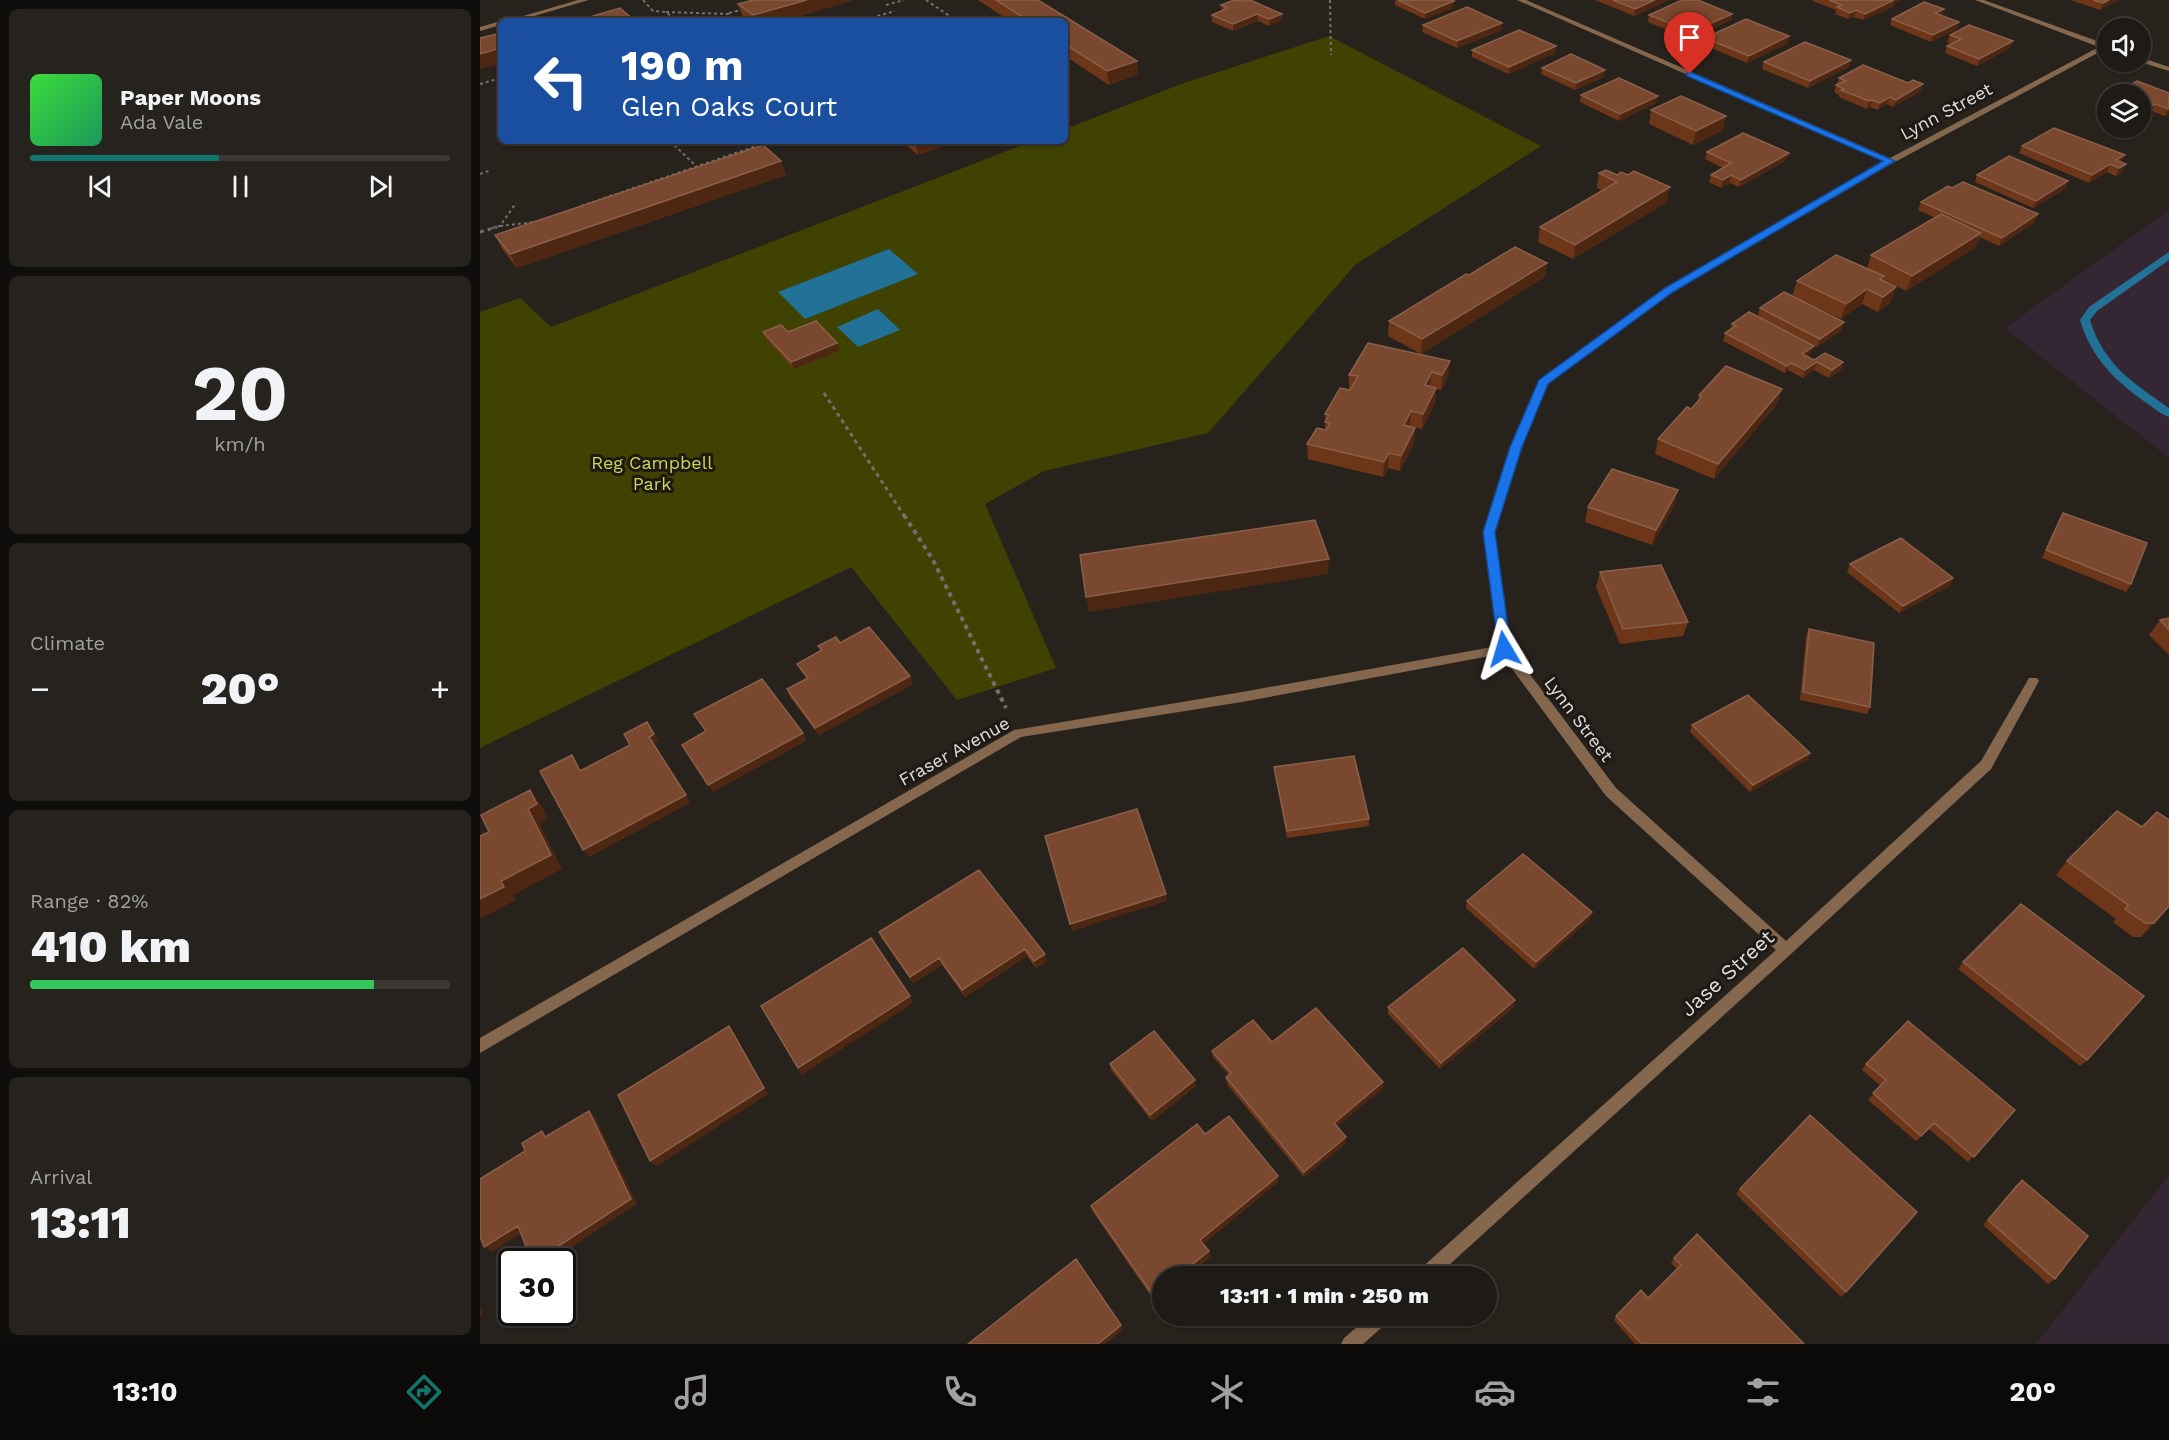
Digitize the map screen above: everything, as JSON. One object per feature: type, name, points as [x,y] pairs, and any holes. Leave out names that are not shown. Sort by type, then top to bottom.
[{"type":"street","points":[[520,18],[586,0]]},
{"type":"street","points":[[1520,0],[1890,161]]},
{"type":"street","points":[[1978,0],[2097,45]]},
{"type":"street","points":[[480,29],[498,24]]},
{"type":"street","name":"Lynn Street","points":[[1786,950],[1611,792],[1504,649],[1489,532],[1516,447],[1543,382],[1669,290],[1890,161],[2097,53]]},
{"type":"street","points":[[2151,63],[2169,69]]},
{"type":"street","name":"Fraser Avenue","points":[[480,1046],[1018,733],[1242,697],[1504,649]]},
{"type":"street","name":"Jase Street","points":[[1436,1266],[1786,950],[1986,765],[2033,681]]},
{"type":"street","points":[[1350,1344],[1371,1326]]},
{"type":"path","points":[[643,0],[653,11],[666,12],[729,14],[748,8]]},
{"type":"path","points":[[886,5],[904,0]]},
{"type":"path","points":[[926,0],[953,18]]},
{"type":"path","points":[[1330,0],[1331,55]]},
{"type":"path","points":[[870,18],[895,11]]},
{"type":"path","points":[[666,12],[673,18]]},
{"type":"path","points":[[729,14],[733,18]]},
{"type":"path","points":[[480,84],[498,79]]},
{"type":"path","points":[[673,144],[697,167]]},
{"type":"path","points":[[576,208],[762,144]]},
{"type":"path","points":[[480,174],[491,171]]},
{"type":"path","points":[[500,226],[516,203]]},
{"type":"path","points":[[480,232],[500,226],[532,223],[543,219]]},
{"type":"path","points":[[824,393],[933,560],[1018,733]]},
{"type":"shaded area","points":[[2169,210],[2169,458],[2005,328]]},
{"type":"shaded area","points":[[2169,1175],[2169,1344],[2036,1344]]},
{"type":"green space","name":"Reg Campbell Park","points":[[1329,36],[1541,146],[1355,265],[1208,433],[1044,471],[985,504],[1056,668],[957,700],[851,567],[480,748],[480,312],[520,298],[551,327],[1025,144],[1068,144],[1068,128],[1181,84]]},
{"type":"water","points":[[889,249],[918,274],[805,319],[778,292]]},
{"type":"water","points":[[878,309],[900,330],[858,347],[837,327]]},
{"type":"building","points":[[753,0],[807,0],[753,15],[738,4]]},
{"type":"building","points":[[996,0],[1038,0],[1067,18],[1024,18]]},
{"type":"building","points":[[1234,0],[1250,0],[1282,14],[1269,19],[1257,14],[1233,24],[1212,15],[1228,8],[1221,5]]},
{"type":"building","points":[[1398,0],[1451,0],[1454,1],[1425,13]]},
{"type":"building","points":[[1613,0],[1655,0],[1635,9]]},
{"type":"building","points":[[1682,0],[1698,0],[1732,14],[1691,32],[1649,15]]},
{"type":"building","points":[[1829,0],[1894,0],[1865,14],[1856,10],[1850,13],[1837,7],[1842,5]]},
{"type":"building","points":[[2093,0],[2109,0],[2103,3]]},
{"type":"building","points":[[1924,2],[1944,9],[1935,13],[1959,22],[1933,35],[1892,19]]},
{"type":"building","points":[[1467,7],[1502,23],[1457,41],[1423,25]]},
{"type":"building","points":[[620,8],[632,18],[586,18]]},
{"type":"building","points":[[1068,18],[1137,61],[1107,71],[1068,46]]},
{"type":"building","points":[[1746,19],[1789,36],[1749,56],[1705,38]]},
{"type":"building","points":[[1969,25],[2013,41],[1979,59],[1947,46],[1961,39],[1950,35]]},
{"type":"building","points":[[1519,30],[1556,46],[1509,67],[1472,50]]},
{"type":"building","points":[[496,34],[498,49],[480,54],[480,38]]},
{"type":"building","points":[[1805,42],[1851,60],[1810,81],[1764,62]]},
{"type":"building","points":[[1571,54],[1605,70],[1576,83],[1542,68]]},
{"type":"building","points":[[1863,65],[1908,83],[1913,80],[1923,84],[1896,100],[1890,97],[1880,103],[1841,90],[1844,89],[1836,85],[1846,81],[1839,78]]},
{"type":"building","points":[[1619,78],[1658,96],[1620,114],[1581,95]]},
{"type":"building","points":[[2151,86],[2169,93],[2169,109],[2155,104],[2151,106]]},
{"type":"building","points":[[1681,96],[1726,116],[1696,131],[1651,110]]},
{"type":"building","points":[[2054,128],[2125,155],[2116,160],[2126,164],[2119,168],[2110,164],[2092,175],[2022,146]]},
{"type":"building","points":[[1743,133],[1789,153],[1741,180],[1731,175],[1723,180],[1711,175],[1731,163],[1707,152]]},
{"type":"building","points":[[763,145],[781,161],[510,254],[495,235]]},
{"type":"building","points":[[2009,156],[2068,181],[2036,201],[1977,175]]},
{"type":"building","points":[[1606,170],[1617,175],[1621,172],[1628,175],[1634,171],[1670,187],[1575,245],[1540,227],[1617,182],[1599,173]]},
{"type":"building","points":[[1963,182],[2038,214],[2002,238],[1921,202],[1948,186],[1952,188]]},
{"type":"building","points":[[1941,214],[1981,233],[1912,276],[1871,255]]},
{"type":"building","points":[[1515,247],[1547,263],[1422,339],[1389,321],[1466,274],[1469,275]]},
{"type":"building","points":[[1836,255],[1884,276],[1880,279],[1896,287],[1883,297],[1867,289],[1846,304],[1797,281]]},
{"type":"building","points":[[1784,292],[1844,322],[1820,339],[1760,308]]},
{"type":"building","points":[[1749,312],[1814,346],[1802,354],[1814,360],[1825,353],[1843,362],[1832,370],[1817,362],[1805,370],[1791,363],[1787,366],[1725,333],[1736,326],[1732,324]]},
{"type":"building","points":[[816,321],[837,343],[791,362],[763,332],[781,325],[788,332]]},
{"type":"building","points":[[1368,343],[1450,361],[1442,375],[1432,372],[1425,385],[1436,388],[1423,414],[1411,411],[1404,425],[1415,428],[1401,456],[1389,453],[1384,462],[1307,444],[1317,428],[1326,430],[1330,423],[1325,422],[1329,415],[1325,414],[1340,388],[1350,390],[1358,376],[1349,375]]},
{"type":"building","points":[[1726,366],[1782,389],[1718,464],[1658,439],[1687,407],[1691,409],[1702,397],[1699,395]]},
{"type":"building","points":[[1612,469],[1678,490],[1656,530],[1588,507]]},
{"type":"building","points":[[2063,513],[2147,543],[2131,584],[2046,550]]},
{"type":"building","points":[[1315,520],[1329,559],[1086,597],[1080,555]]},
{"type":"building","points":[[1901,538],[1953,578],[1903,606],[1850,564]]},
{"type":"building","points":[[1661,565],[1688,622],[1623,629],[1600,572]]},
{"type":"building","points":[[2169,618],[2169,630],[2160,620]]},
{"type":"building","points":[[869,627],[910,676],[815,728],[787,689],[808,678],[797,664],[822,650],[818,646],[836,637],[840,643]]},
{"type":"building","points":[[1809,629],[1874,643],[1870,707],[1803,692]]},
{"type":"building","points":[[762,679],[803,733],[708,785],[682,745],[706,731],[694,714]]},
{"type":"building","points":[[1748,695],[1810,753],[1753,785],[1692,725]]},
{"type":"building","points":[[647,722],[654,734],[649,737],[686,795],[583,850],[540,771],[572,755],[580,771],[630,745],[624,734]]},
{"type":"building","points":[[1354,756],[1369,819],[1287,831],[1274,767]]},
{"type":"building","points":[[530,790],[537,804],[528,809],[551,855],[501,881],[504,887],[480,899],[480,836],[489,832],[481,815]]},
{"type":"building","points":[[1137,809],[1166,894],[1070,924],[1045,836]]},
{"type":"building","points":[[2117,811],[2142,827],[2157,812],[2169,820],[2169,906],[2154,923],[2145,923],[2125,909],[2128,905],[2067,861]]},
{"type":"building","points":[[1523,854],[1592,912],[1536,962],[1467,901]]},
{"type":"building","points":[[979,870],[1045,954],[1034,961],[1025,949],[962,990],[939,958],[910,977],[879,932]]},
{"type":"building","points":[[2021,904],[2144,996],[2087,1060],[1963,962]]},
{"type":"building","points":[[871,938],[910,996],[798,1068],[761,1006]]},
{"type":"building","points":[[1463,948],[1515,1000],[1441,1063],[1388,1007]]},
{"type":"building","points":[[1316,1008],[1383,1082],[1334,1123],[1346,1137],[1304,1172],[1226,1077],[1231,1073],[1212,1051],[1253,1020],[1272,1042]]},
{"type":"building","points":[[1908,1021],[2015,1110],[1974,1157],[1934,1123],[1921,1136],[1873,1093],[1886,1080],[1866,1064]]},
{"type":"building","points":[[729,1026],[764,1088],[650,1161],[618,1095]]},
{"type":"building","points":[[1154,1031],[1195,1080],[1150,1115],[1110,1064]]},
{"type":"building","points":[[589,1111],[631,1199],[556,1248],[527,1248],[518,1226],[484,1247],[480,1236],[480,1179],[525,1151],[522,1143],[542,1131],[545,1137]]},
{"type":"building","points":[[1810,1115],[1917,1212],[1846,1292],[1740,1189]]},
{"type":"building","points":[[1229,1116],[1278,1176],[1200,1240],[1209,1251],[1190,1266],[1152,1266],[1152,1294],[1091,1206],[1197,1124],[1205,1134]]},
{"type":"building","points":[[2022,1180],[2088,1236],[2055,1279],[1988,1220]]},
{"type":"building","points":[[1697,1234],[1804,1344],[1642,1344],[1616,1316],[1641,1290],[1648,1298],[1681,1265],[1674,1258]]},
{"type":"building","points":[[1076,1259],[1121,1325],[1098,1344],[968,1344]]},
{"type":"waterway","points":[[2169,255],[2093,309],[2085,320],[2090,337],[2106,364],[2129,385],[2169,413]]},
{"type":"route","points":[[1504,649],[1489,532],[1516,447],[1543,382],[1669,290],[1890,161],[1690,74]]}]
